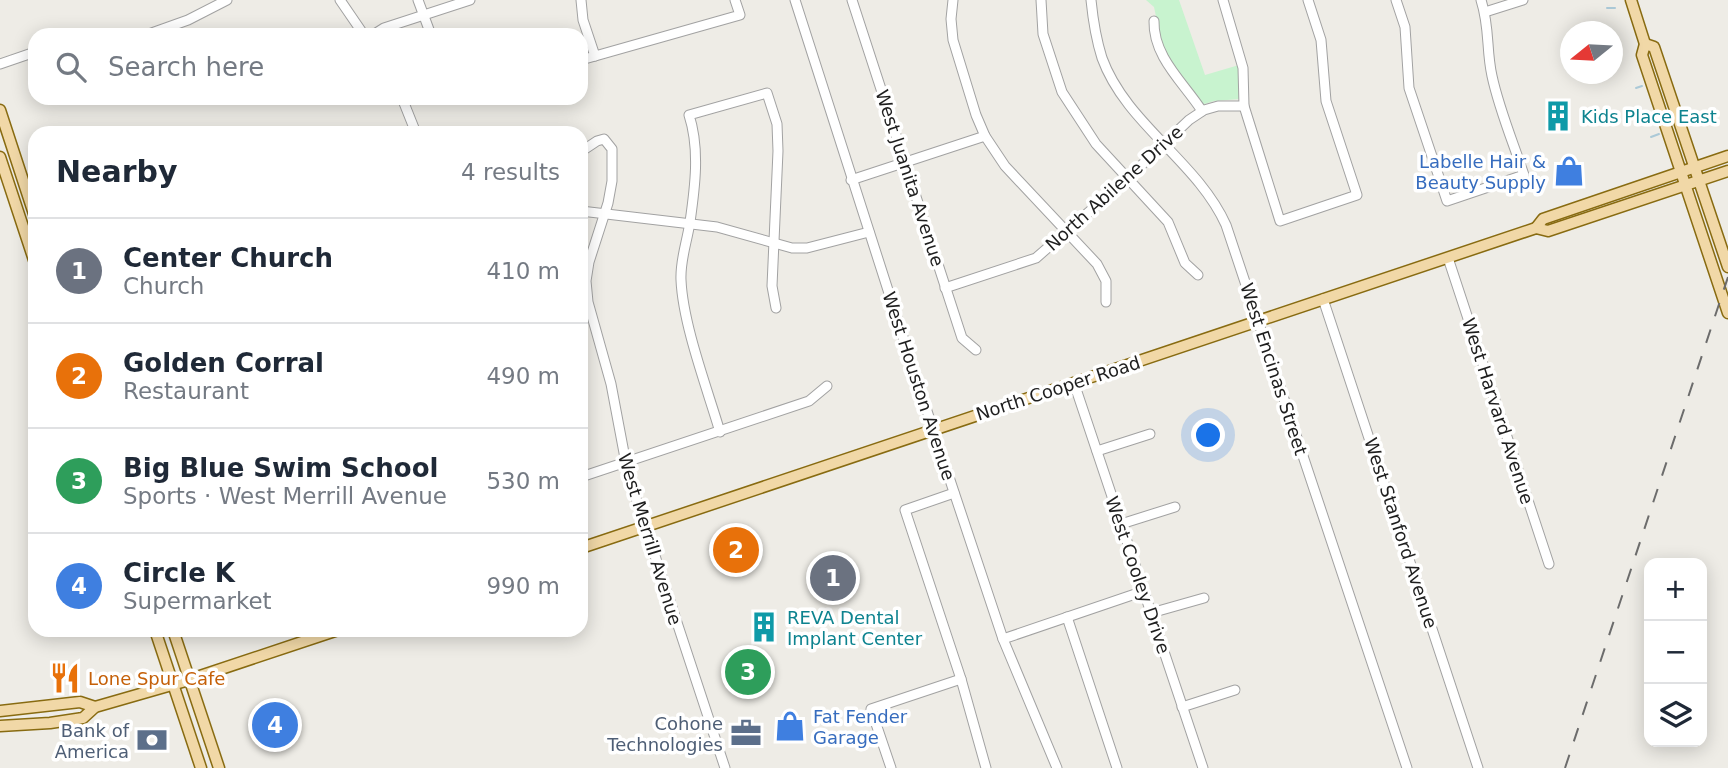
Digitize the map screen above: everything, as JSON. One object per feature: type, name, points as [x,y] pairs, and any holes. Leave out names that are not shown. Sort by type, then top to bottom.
[{"type":"main road","points":[[1631,0],[1645,44],[1642,55],[1728,313]]},
{"type":"main road","points":[[1645,44],[1654,47],[1728,267]]},
{"type":"main road","points":[[0,110],[28,196]]},
{"type":"main road","name":"North Cooper Road","points":[[1536,228],[1543,219],[1728,156]]},
{"type":"main road","points":[[0,157],[28,242]]},
{"type":"main road","name":"North Cooper Road","points":[[588,546],[1536,228],[1548,231],[1728,171]]},
{"type":"main road","points":[[159,637],[182,682],[219,768]]},
{"type":"main road","points":[[174,637],[201,768]]},
{"type":"main road","points":[[0,726],[83,718],[95,707],[182,682],[317,637]]},
{"type":"main road","points":[[0,710],[80,702],[95,707]]},
{"type":"street","points":[[166,28],[227,0]]},
{"type":"street","points":[[340,0],[359,28]]},
{"type":"street","points":[[418,0],[428,28]]},
{"type":"street","points":[[384,28],[470,0]]},
{"type":"street","points":[[581,0],[586,28]]},
{"type":"street","points":[[588,58],[740,15],[735,0]]},
{"type":"street","name":"West Houston Avenue","points":[[795,0],[1003,639],[1057,768]]},
{"type":"street","name":"West Juanita Avenue","points":[[852,0],[962,338],[976,350]]},
{"type":"street","points":[[953,0],[953,40],[976,116],[985,136],[1005,166],[1097,264],[1106,281],[1106,302]]},
{"type":"street","points":[[1041,0],[1043,34],[1062,92],[1096,144],[1168,222],[1185,263],[1198,275]]},
{"type":"street","name":"West Encinas Street","points":[[1091,0],[1094,28],[1103,59],[1116,84],[1133,109],[1206,190],[1219,211],[1407,768]]},
{"type":"street","points":[[1223,0],[1243,68],[1244,106],[1280,221],[1357,195],[1326,101],[1321,40],[1308,0]]},
{"type":"street","points":[[1396,0],[1405,27],[1409,88],[1447,201],[1524,175],[1492,79],[1485,12],[1481,0]]},
{"type":"street","points":[[1485,12],[1523,0]]},
{"type":"street","points":[[1154,21],[1154,36],[1164,60],[1202,111],[1218,106],[1244,106]]},
{"type":"street","points":[[588,35],[595,56]]},
{"type":"street","points":[[0,64],[28,54]]},
{"type":"street","points":[[720,432],[684,303],[681,281],[696,161],[695,135],[689,115],[767,93],[777,124],[772,286],[776,307]]},
{"type":"street","points":[[405,105],[413,126]]},
{"type":"street","name":"North Abilene Drive","points":[[945,288],[1035,258],[1202,111]]},
{"type":"street","points":[[852,180],[985,136]]},
{"type":"street","name":"West Merrill Avenue","points":[[588,148],[604,139],[612,149],[612,181],[604,213],[588,254]]},
{"type":"street","points":[[588,212],[718,227],[774,244],[807,248],[869,232]]},
{"type":"street","name":"West Harvard Avenue","points":[[1448,258],[1549,564]]},
{"type":"street","name":"West Stanford Avenue","points":[[1323,299],[1478,768]]},
{"type":"street","name":"West Merrill Avenue","points":[[588,302],[611,384],[625,462],[725,768]]},
{"type":"street","name":"West Cooley Drive","points":[[1074,383],[1203,768]]},
{"type":"street","points":[[588,475],[809,401],[827,386]]},
{"type":"street","points":[[1097,451],[1150,434]]},
{"type":"street","points":[[954,493],[905,510],[961,679],[986,768]]},
{"type":"street","points":[[1121,524],[1175,507]]},
{"type":"street","points":[[1003,639],[1144,591]]},
{"type":"street","points":[[1151,613],[1204,598]]},
{"type":"street","points":[[1068,617],[1117,768]]},
{"type":"street","points":[[891,768],[872,709],[961,679]]},
{"type":"street","points":[[1182,707],[1235,690]]},
{"type":"green space","points":[[1146,0],[1179,0],[1205,75],[1239,65],[1240,99],[1201,105],[1164,55],[1154,7]]},
{"type":"waterway","points":[[1607,8],[1615,8]]},
{"type":"waterway","points":[[1636,88],[1642,86]]},
{"type":"waterway","points":[[1651,137],[1659,134]]},
{"type":"railway","points":[[1565,768],[1728,277]]},
{"type":"place","name":"Kids Place East","points":[[1558,116]]},
{"type":"place","name":"Labelle Hair & Beauty Supply","points":[[1569,171]]},
{"type":"place","name":"Golden Corral","points":[[736,550]]},
{"type":"place","name":"Center Church","points":[[833,578]]},
{"type":"place","name":"REVA Dental Implant Center","points":[[764,627]]},
{"type":"place","name":"Big Blue Swim School","points":[[748,672]]},
{"type":"place","name":"Lone Spur Cafe","points":[[65,678]]},
{"type":"place","name":"Circle K","points":[[275,725]]},
{"type":"place","name":"Fat Fender Garage","points":[[790,726]]},
{"type":"place","name":"Cohone Technologies","points":[[746,733]]},
{"type":"place","name":"Bank of America","points":[[152,740]]}]
